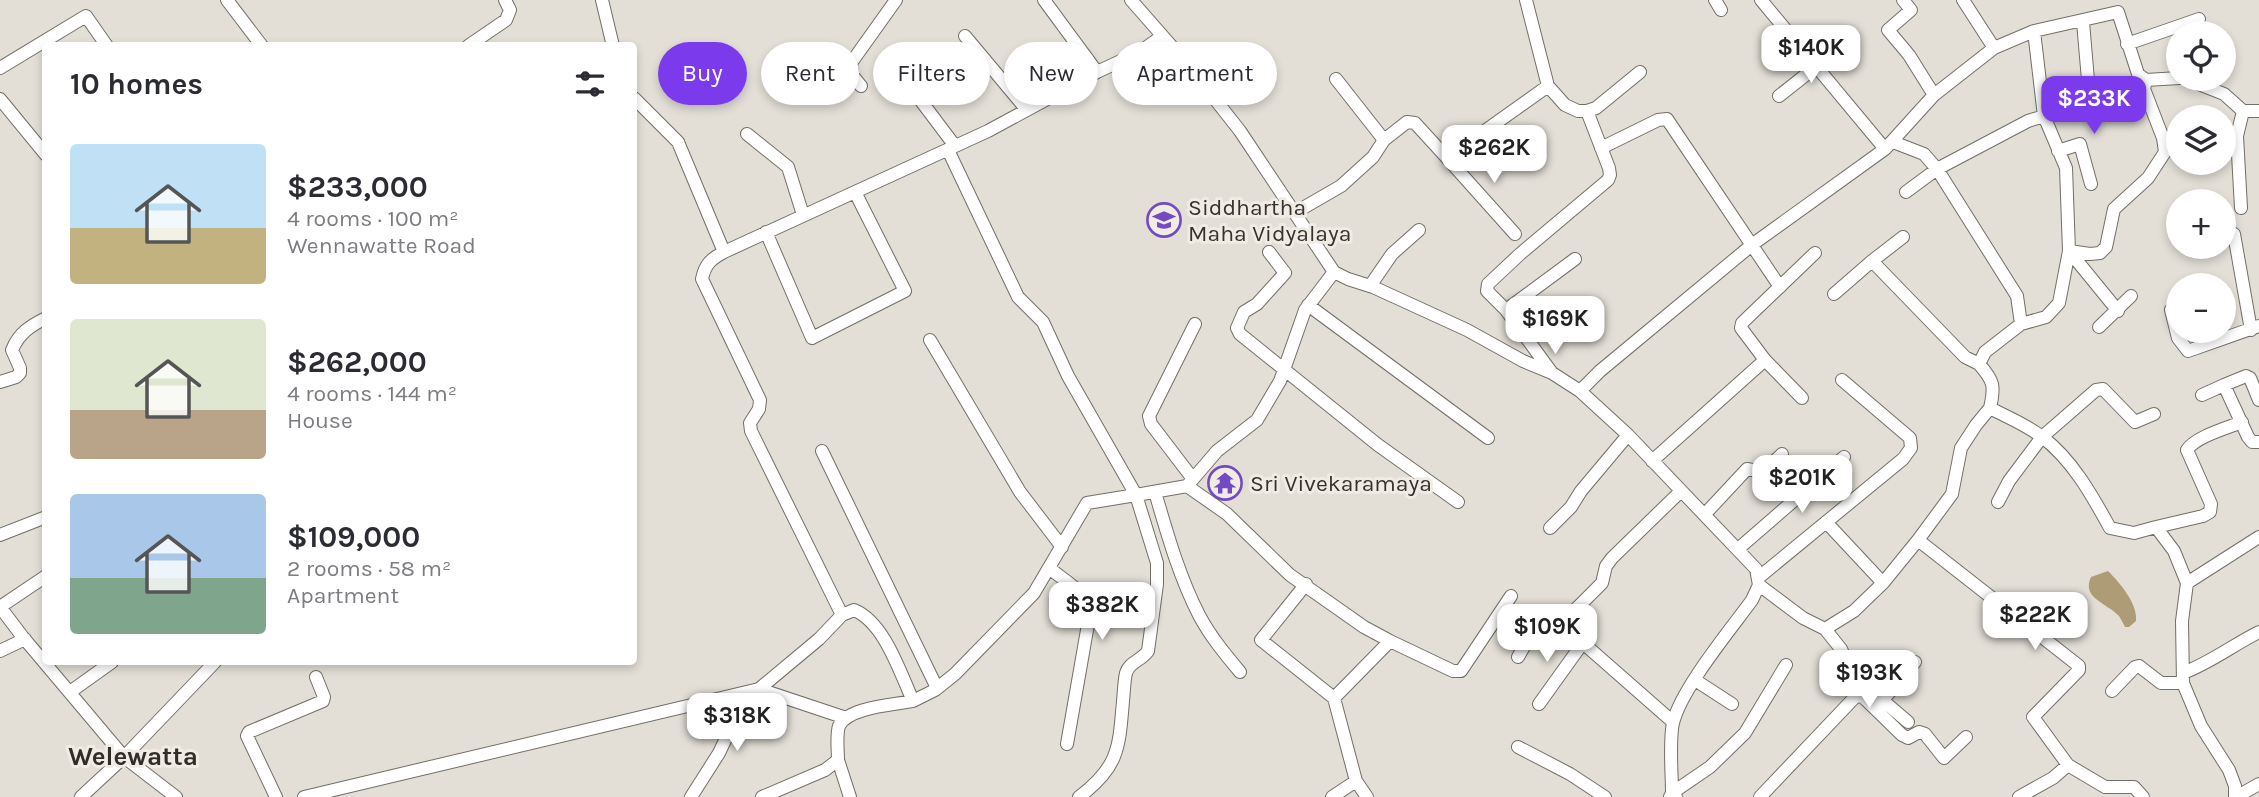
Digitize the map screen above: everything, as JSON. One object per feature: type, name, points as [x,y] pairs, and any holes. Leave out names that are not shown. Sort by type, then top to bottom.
[{"type":"street","points":[[227,0],[259,42]]},
{"type":"street","points":[[474,42],[506,20],[510,10],[505,0]]},
{"type":"street","points":[[602,0],[612,42]]},
{"type":"street","points":[[861,86],[852,75],[851,63],[896,0]]},
{"type":"street","points":[[1044,0],[1075,42]]},
{"type":"street","points":[[1131,0],[1188,65],[1240,131],[1334,272],[1467,330],[1523,361],[1552,373],[1580,391],[1628,435],[1756,569],[1758,581],[1752,600],[1695,680],[1673,722],[1673,796]]},
{"type":"street","points":[[1526,0],[1548,86],[1565,106],[1578,111],[1596,108],[1640,72]]},
{"type":"street","points":[[1761,0],[1816,66],[1889,146],[1924,154],[1937,169],[2017,296],[2021,324]]},
{"type":"street","points":[[1903,0],[1911,10],[1888,30],[1909,55],[1934,96]]},
{"type":"street","points":[[1963,0],[1994,48]]},
{"type":"street","points":[[1580,391],[1600,371],[1753,244],[1889,146],[1934,96],[1994,48],[2034,31],[2083,22],[2118,6],[2138,74],[2146,80],[2166,79]]},
{"type":"street","points":[[43,42],[86,16],[104,42]]},
{"type":"street","points":[[2127,44],[2199,19]]},
{"type":"street","points":[[2083,22],[2088,80]]},
{"type":"street","points":[[1979,364],[1985,352],[2021,324],[2046,317],[2059,303],[2069,251],[2066,168],[2044,116],[2034,31]]},
{"type":"street","points":[[965,36],[1027,110]]},
{"type":"street","points":[[1098,72],[1140,52],[1161,37]]},
{"type":"street","points":[[0,68],[42,43]]},
{"type":"street","points":[[1779,96],[1816,66]]},
{"type":"street","points":[[1336,79],[1384,141]]},
{"type":"street","points":[[2069,251],[2100,253],[2106,247],[2114,209],[2148,178],[2165,152],[2163,138],[2144,89],[2146,80]]},
{"type":"street","points":[[1447,158],[1548,86]]},
{"type":"street","points":[[2216,91],[2224,94],[2243,111],[2259,111]]},
{"type":"street","points":[[0,99],[42,150]]},
{"type":"street","points":[[637,101],[678,142],[724,252]]},
{"type":"street","points":[[923,105],[952,148],[1018,297],[1043,322],[1068,376],[1136,495],[1157,563],[1148,651],[1143,659],[1132,663],[1126,671],[1121,727],[1113,764],[1099,782],[1079,797]]},
{"type":"street","points":[[842,615],[751,431],[750,423],[759,409],[760,400],[702,279],[709,260],[988,131],[1036,105]]},
{"type":"street","points":[[1552,373],[1506,310],[1487,290],[1488,284],[1608,180],[1610,174],[1587,111]]},
{"type":"street","points":[[2241,208],[2237,136],[2243,111]]},
{"type":"street","points":[[1906,192],[1937,169],[2028,121],[2044,116]]},
{"type":"street","points":[[1601,148],[1658,120],[1667,119],[1780,287]]},
{"type":"street","points":[[1296,212],[1341,186],[1373,157],[1384,141],[1407,122],[1415,124],[1515,234]]},
{"type":"street","points":[[747,134],[788,166],[803,215]]},
{"type":"street","points":[[2058,151],[2080,144],[2091,184]]},
{"type":"street","points":[[765,232],[812,338],[905,291],[855,192]]},
{"type":"street","points":[[1370,286],[1392,254],[1419,230]]},
{"type":"street","points":[[1834,294],[1903,237]]},
{"type":"street","points":[[2236,243],[2255,328],[2236,335]]},
{"type":"street","points":[[1269,251],[1285,273],[1257,304],[1244,312],[1237,328],[1240,334],[1378,445],[1458,502]]},
{"type":"street","points":[[2069,251],[2118,311]]},
{"type":"street","points":[[1802,398],[1765,360],[1741,328],[1742,323],[1815,253]]},
{"type":"street","points":[[1506,310],[1575,259]]},
{"type":"street","points":[[1825,629],[1854,611],[1883,583],[1952,495],[1961,448],[1990,408],[1993,392],[1992,379],[1979,364],[1965,357],[1872,261]]},
{"type":"street","points":[[850,797],[838,760],[839,727],[846,718],[856,712],[912,701],[937,688],[955,674],[1034,593],[1087,503],[1155,492],[1190,482],[1217,451],[1256,420],[1284,371],[1305,310],[1334,272]]},
{"type":"street","points":[[2099,327],[2131,296]]},
{"type":"street","points":[[1308,305],[1488,438]]},
{"type":"street","points":[[0,382],[20,373],[12,350],[18,336],[42,320]]},
{"type":"street","points":[[1195,324],[1149,416],[1151,424],[1190,482],[1290,575],[1364,627],[1453,671],[1461,671],[1511,596]]},
{"type":"street","points":[[930,340],[1020,492],[1062,547]]},
{"type":"street","points":[[2182,343],[2188,351],[2211,343]]},
{"type":"street","points":[[1652,461],[1765,360]]},
{"type":"street","points":[[2203,395],[2246,376],[2250,378],[2259,400]]},
{"type":"street","points":[[1758,581],[1903,459],[1911,448],[1910,438],[1842,380]]},
{"type":"street","points":[[2224,385],[2252,442],[2259,442]]},
{"type":"street","points":[[1998,502],[2009,481],[2042,437],[2096,390],[2103,389],[2135,422],[2154,414]]},
{"type":"street","points":[[1990,408],[2042,437],[2063,457],[2095,501],[2110,528],[2134,533],[2210,512],[2211,504],[2187,450],[2199,439],[2242,422]]},
{"type":"street","points":[[1550,528],[1571,507],[1628,435]]},
{"type":"street","points":[[822,451],[937,688]]},
{"type":"street","points":[[1705,514],[1747,469],[1763,472],[1782,454]]},
{"type":"street","points":[[1738,549],[1844,457]]},
{"type":"street","points":[[1561,624],[1602,583],[1606,566],[1612,558],[1681,491]]},
{"type":"street","points":[[1155,492],[1171,545],[1199,614],[1218,646],[1240,672]]},
{"type":"street","points":[[0,535],[42,519]]},
{"type":"street","points":[[1826,522],[1883,583]]},
{"type":"street","points":[[2156,527],[2174,551],[2187,583],[2182,621],[2183,678],[2201,726],[2229,769],[2235,786],[2235,797],[2259,784]]},
{"type":"street","points":[[2187,583],[2259,537]]},
{"type":"street","points":[[1918,540],[2079,666],[2079,670],[2033,716],[2068,765],[2105,787],[2134,787],[2143,797]]},
{"type":"street","points":[[1049,568],[1082,594],[1089,604],[1090,613],[1067,744]]},
{"type":"street","points":[[42,579],[0,607],[42,659]]},
{"type":"street","points":[[1758,581],[1803,618],[1825,629],[1841,649],[1852,674],[1856,696]]},
{"type":"street","points":[[1306,584],[1261,640],[1334,698],[1356,780],[1367,797]]},
{"type":"street","points":[[691,797],[719,753],[753,690],[819,639],[842,615],[854,610],[866,615],[880,632],[912,701]]},
{"type":"street","points":[[1518,657],[1543,614],[1550,614],[1673,722]]},
{"type":"street","points":[[2112,691],[2139,666],[2161,683],[2183,678],[2259,632]]},
{"type":"street","points":[[0,651],[25,639]]},
{"type":"street","points":[[1334,698],[1390,641]]},
{"type":"street","points":[[1539,704],[1582,644]]},
{"type":"street","points":[[1883,700],[1915,662]]},
{"type":"street","points":[[47,665],[124,757],[176,797]]},
{"type":"street","points":[[70,692],[109,665]]},
{"type":"street","points":[[81,797],[124,757],[212,665]]},
{"type":"street","points":[[1673,796],[1710,767],[1745,733],[1786,665]]},
{"type":"street","points":[[1852,674],[1908,722]]},
{"type":"street","points":[[276,797],[247,736],[249,732],[323,701],[316,677]]},
{"type":"street","points":[[1695,680],[1732,704]]},
{"type":"street","points":[[304,797],[753,690],[846,718]]},
{"type":"street","points":[[1856,696],[1863,697],[1902,735],[1908,738],[1919,732],[1925,734],[1944,758],[1966,737]]},
{"type":"street","points":[[1760,797],[1856,696]]},
{"type":"street","points":[[1518,747],[1570,774],[1605,797]]},
{"type":"street","points":[[762,797],[825,770],[838,760]]},
{"type":"street","points":[[2019,797],[2053,778],[2068,765]]},
{"type":"street","points":[[1332,797],[1356,780]]},
{"type":"shaded area","points":[[2108,571],[2123,588],[2134,608],[2136,621],[2129,627],[2125,627],[2119,616],[2097,600],[2089,590],[2091,577]]},
{"type":"place","name":"Siddhartha Maha Vidyalaya","points":[[1164,220]]},
{"type":"place","name":"Sri Vivekaramaya","points":[[1225,483]]},
{"type":"district","name":"Welewatta","points":[[133,756]]}]
